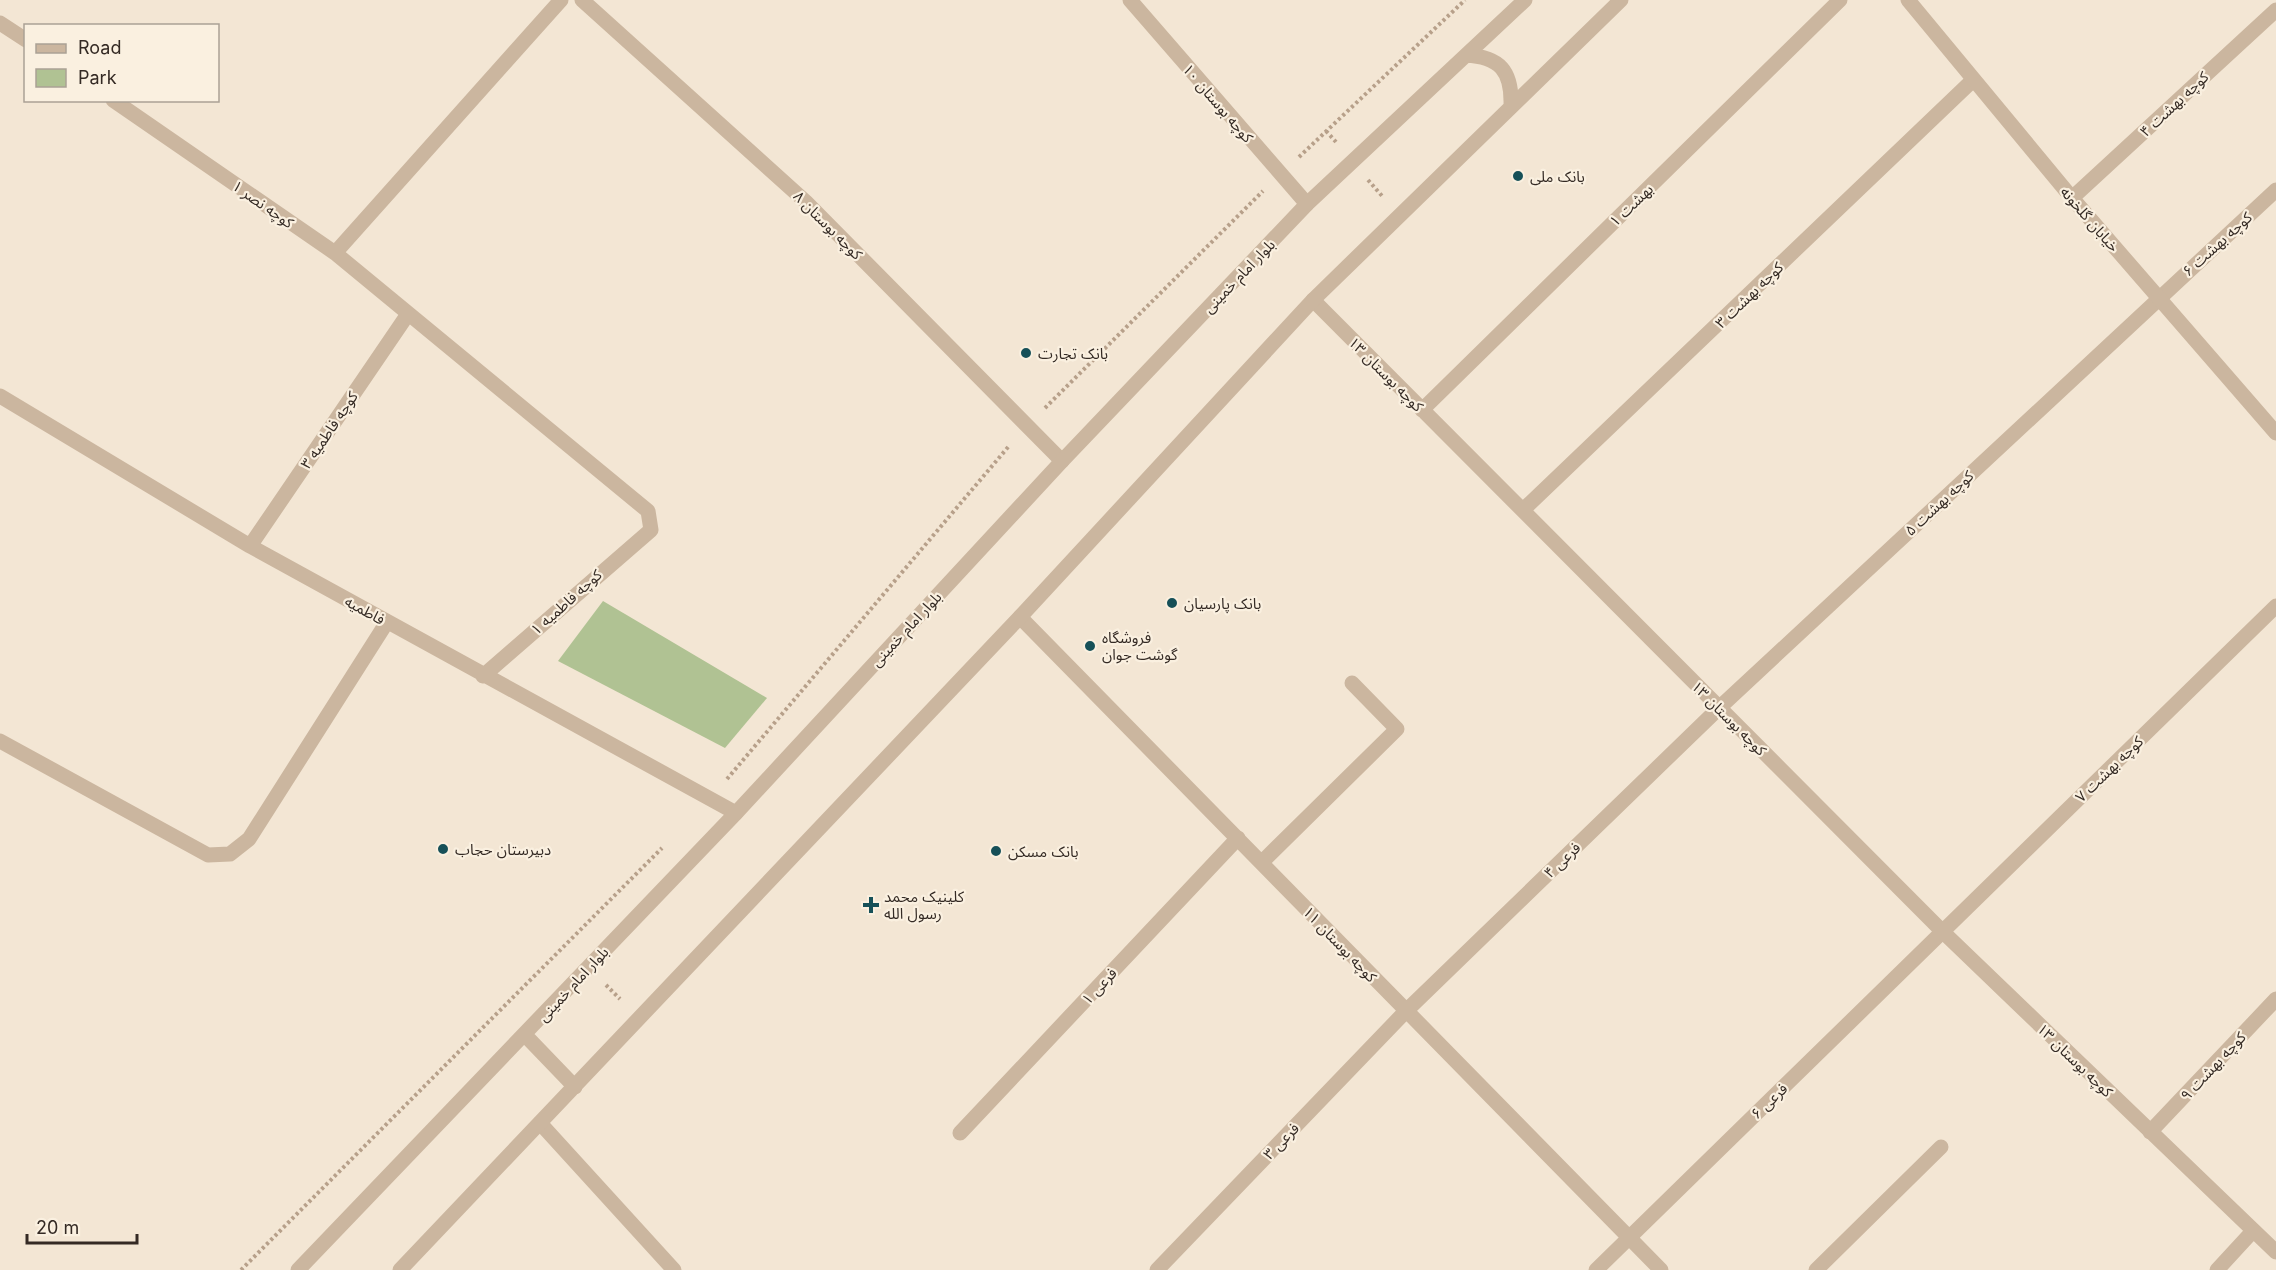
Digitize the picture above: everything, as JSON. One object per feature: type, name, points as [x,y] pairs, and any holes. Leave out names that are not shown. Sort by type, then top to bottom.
[{"type":"street","points":[[335,253],[561,0]]},
{"type":"street","name":"کوچه بوستان ۸","points":[[582,0],[806,202],[1062,461]]},
{"type":"street","name":"کوچه بوستان ۱۰","points":[[1130,0],[1307,204]]},
{"type":"street","name":"بلوار امام خمینی","points":[[298,1270],[736,813],[1062,461],[1307,204],[1525,0]]},
{"type":"street","points":[[400,1270],[1020,617],[1313,300],[1621,0]]},
{"type":"street","name":"بهشت ۱","points":[[1422,410],[1840,0]]},
{"type":"street","name":"خیابان گلخونه","points":[[1910,1],[2072,198],[2276,433]]},
{"type":"street","name":"کوچه بهشت ۴","points":[[2072,198],[2276,10]]},
{"type":"street","points":[[0,23],[24,39]]},
{"type":"street","points":[[1466,55],[1486,56],[1502,67],[1512,85],[1511,105]]},
{"type":"street","name":"کوچه بهشت ۳","points":[[1524,509],[1973,80]]},
{"type":"street","name":"کوچه نصر ۱","points":[[116,102],[335,253],[648,511],[651,530]]},
{"type":"street","name":"کوچه بهشت ۶","points":[[2158,297],[2276,190]]},
{"type":"street","name":"کوچه بهشت ۵","points":[[1719,708],[2158,297]]},
{"type":"street","name":"کوچه بوستان ۱۳","points":[[1313,300],[1524,509],[1942,931],[2252,1232],[2276,1252]]},
{"type":"street","name":"کوچه فاطمیه ۳","points":[[250,546],[408,314]]},
{"type":"street","name":"فاطمیه","points":[[0,396],[250,546],[736,813]]},
{"type":"street","name":"کوچه فاطمیه ۱","points":[[483,676],[651,530]]},
{"type":"street","name":"کوچه بهشت ۷","points":[[1942,931],[2276,606]]},
{"type":"street","name":"کوچه بوستان ۱۱","points":[[1020,617],[1262,862],[1405,1012],[1661,1270]]},
{"type":"street","points":[[0,741],[208,855],[230,854],[249,839],[387,622]]},
{"type":"street","points":[[1262,862],[1397,729],[1352,683]]},
{"type":"street","name":"فرعی ۴","points":[[1405,1012],[1719,708]]},
{"type":"street","name":"فرعی ۱","points":[[960,1133],[1238,838]]},
{"type":"street","name":"فرعی ۶","points":[[1596,1270],[1942,931]]},
{"type":"street","name":"کوچه بهشت ۹","points":[[2150,1132],[2276,999]]},
{"type":"street","name":"فرعی ۳","points":[[1157,1270],[1405,1012]]},
{"type":"street","points":[[525,1035],[575,1087]]},
{"type":"street","points":[[540,1123],[674,1270]]},
{"type":"street","points":[[1816,1270],[1941,1147]]},
{"type":"street","points":[[2217,1270],[2252,1232]]},
{"type":"path","points":[[710,800],[1027,426],[1280,174],[1466,0]]},
{"type":"path","points":[[241,1270],[670,840]]},
{"type":"path","points":[[566,944],[639,1019]]},
{"type":"green space","points":[[603,601],[767,698],[725,748],[558,661]]},
{"type":"place","name":"بانک ملی","points":[[1518,176]]},
{"type":"place","name":"بانک تجارت","points":[[1026,353]]},
{"type":"place","name":"بانک پارسیان","points":[[1172,603]]},
{"type":"place","name":"فروشگاه گوشت جوان","points":[[1090,646]]},
{"type":"place","name":"دبیرستان حجاب","points":[[443,849]]},
{"type":"place","name":"بانک مسکن","points":[[996,851]]},
{"type":"place","name":"کلینیک محمد رسول الله","points":[[871,905]]}]
